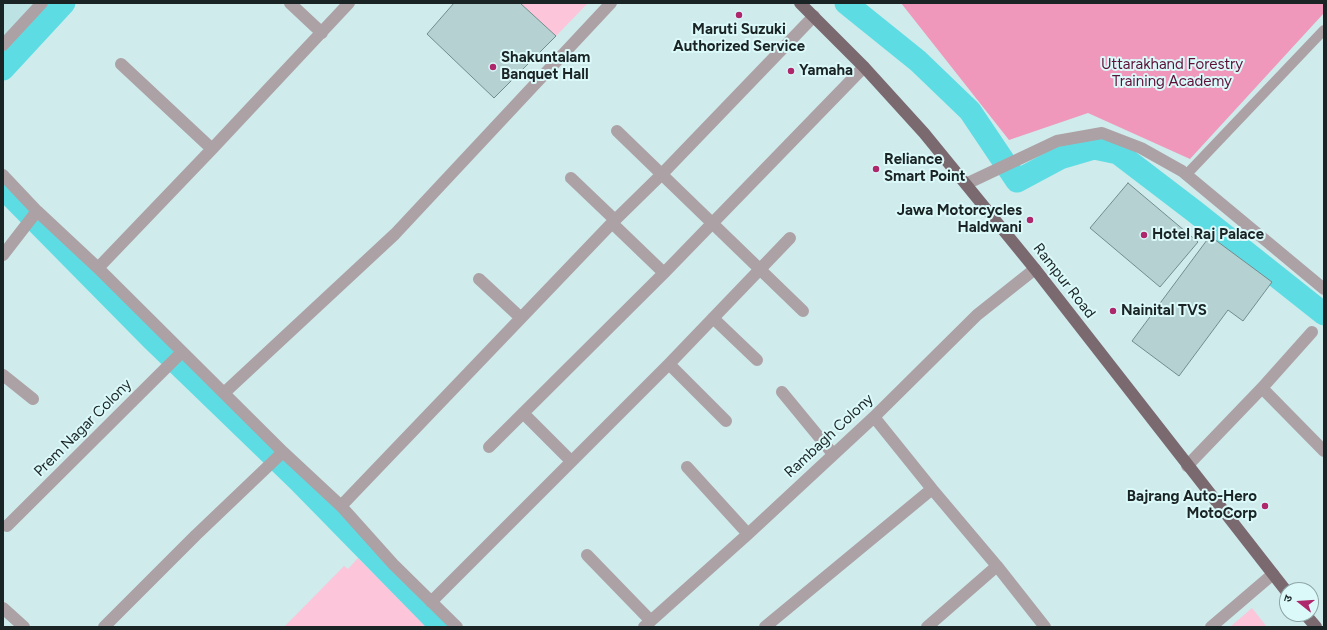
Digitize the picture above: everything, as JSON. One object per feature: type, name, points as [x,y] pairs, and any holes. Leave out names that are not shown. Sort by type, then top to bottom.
[{"type":"main road","name":"Rampur Road","points":[[800,3],[864,67],[924,133],[1035,269],[1187,466],[1279,582]]},
{"type":"street","points":[[3,45],[42,3]]},
{"type":"street","points":[[290,3],[322,33]]},
{"type":"street","points":[[98,268],[212,150],[349,3]]},
{"type":"street","points":[[224,393],[395,234],[611,3]]},
{"type":"street","points":[[341,506],[614,221],[661,175],[814,16]]},
{"type":"street","points":[[120,64],[212,150]]},
{"type":"street","points":[[489,447],[664,273],[864,67]]},
{"type":"street","points":[[617,131],[803,311]]},
{"type":"street","points":[[966,184],[1057,141],[1102,134],[1141,148],[1186,175],[1324,288]]},
{"type":"street","points":[[3,175],[31,217],[98,268],[179,355],[224,393],[281,453],[341,506],[393,564],[457,627]]},
{"type":"street","points":[[571,178],[664,273]]},
{"type":"street","points":[[3,255],[31,217]]},
{"type":"street","points":[[430,602],[669,364],[790,238]]},
{"type":"street","name":"Rambagh Colony","points":[[648,624],[874,417],[977,315],[1035,269]]},
{"type":"street","points":[[478,279],[521,318]]},
{"type":"street","points":[[713,318],[757,360]]},
{"type":"street","points":[[1187,466],[1262,388],[1312,332]]},
{"type":"street","name":"Prem Nagar Colony","points":[[7,526],[179,355]]},
{"type":"street","points":[[669,364],[726,421]]},
{"type":"street","points":[[3,375],[33,399]]},
{"type":"street","points":[[1262,388],[1324,451]]},
{"type":"street","points":[[782,392],[833,454]]},
{"type":"street","points":[[523,413],[571,461]]},
{"type":"street","points":[[874,417],[997,566],[1045,627]]},
{"type":"street","points":[[104,627],[269,463],[281,453]]},
{"type":"street","points":[[687,467],[748,534]]},
{"type":"street","points":[[766,627],[932,489]]},
{"type":"street","points":[[587,555],[648,624]]},
{"type":"street","points":[[927,627],[997,566]]},
{"type":"street","points":[[1211,627],[1273,574]]},
{"type":"street","points":[[3,608],[24,627]]},
{"type":"lane","points":[[1186,175],[1324,30]]},
{"type":"shaded area","points":[[3,3],[34,3],[3,37]]},
{"type":"shaded area","points":[[520,3],[588,3],[556,36]]},
{"type":"shaded area","points":[[358,558],[427,627],[284,627],[344,566],[348,569]]},
{"type":"shaded area","points":[[1252,608],[1267,627],[1230,627]]},
{"type":"green space","name":"Uttarakhand Forestry Training Academy","points":[[901,3],[1324,3],[1324,13],[1190,159],[1088,113],[1009,140]]},
{"type":"building","name":"Shakuntalam Banquet Hall","points":[[454,3],[520,3],[556,36],[494,98],[427,34]]},
{"type":"building","name":"Hotel Raj Palace","points":[[1128,183],[1198,242],[1160,287],[1090,228]]},
{"type":"building","points":[[1210,236],[1272,282],[1243,321],[1228,310],[1179,376],[1132,341]]},
{"type":"waterway","points":[[3,69],[64,3]]},
{"type":"waterway","points":[[846,3],[918,61],[970,111],[1017,181],[1060,158],[1094,148],[1118,153],[1324,314]]},
{"type":"waterway","points":[[3,188],[151,338],[299,481],[442,627]]},
{"type":"place","name":"Maruti Suzuki Authorized Service","points":[[739,15]]},
{"type":"place","name":"Shakuntalam Banquet Hall","points":[[493,67]]},
{"type":"place","name":"Yamaha","points":[[791,71]]},
{"type":"place","name":"Reliance Smart Point","points":[[876,169]]},
{"type":"place","name":"Jawa Motorcycles Haldwani","points":[[1030,220]]},
{"type":"place","name":"Hotel Raj Palace","points":[[1144,235]]},
{"type":"place","name":"Nainital TVS","points":[[1113,311]]},
{"type":"place","name":"Bajrang Auto-Hero MotoCorp","points":[[1265,506]]}]
